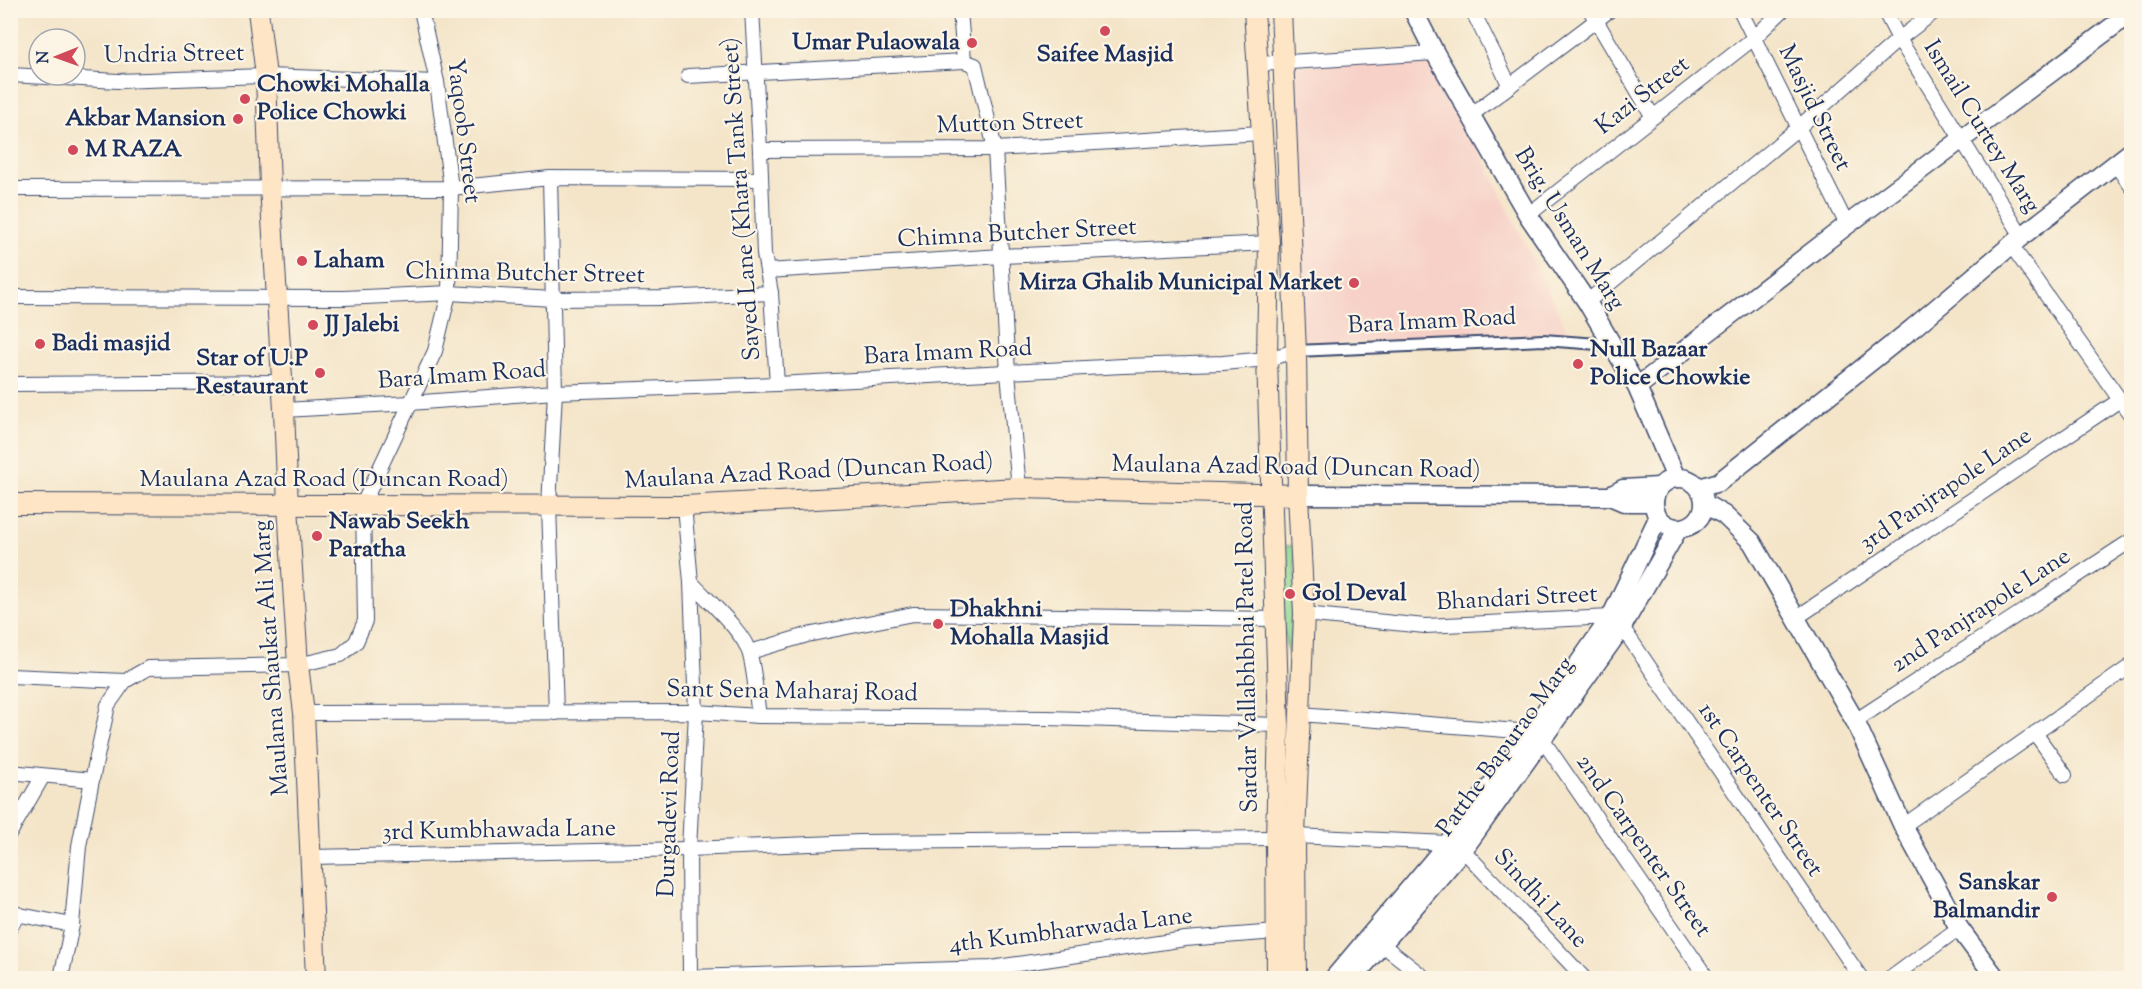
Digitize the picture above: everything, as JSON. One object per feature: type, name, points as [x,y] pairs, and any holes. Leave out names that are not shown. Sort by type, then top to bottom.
[{"type":"main road","name":"Maulana Shaukat Ali Marg","points":[[258,10],[266,76],[288,506],[298,665],[304,713],[316,978]]},
{"type":"main road","name":"Sardar Vallabhbhai Patel Road","points":[[1254,10],[1269,243],[1267,359],[1279,725],[1296,978]]},
{"type":"main road","name":"Sardar Vallabhbhai Patel Road","points":[[1277,978],[1277,932],[1285,837],[1300,714],[1304,614],[1298,495],[1296,351],[1281,10]]},
{"type":"main road","name":"Maulana Azad Road (Duncan Road)","points":[[10,504],[684,506],[1019,488],[1298,495]]},
{"type":"street","name":"Yaqoob Street","points":[[125,681],[148,668],[298,665],[341,655],[356,642],[365,621],[363,504],[435,351],[449,293],[452,188],[437,82],[421,10]]},
{"type":"street","name":"Sayed Lane (Khara Tank Street)","points":[[752,10],[764,254],[771,293],[777,384]]},
{"type":"street","points":[[960,10],[964,61]]},
{"type":"street","name":"Brig. Usman Marg","points":[[1413,10],[1435,53],[1528,215],[1587,302],[1637,387],[1676,478]]},
{"type":"street","points":[[1472,10],[1510,86]]},
{"type":"street","points":[[1471,115],[1510,86],[1594,16],[1610,10]]},
{"type":"street","name":"Masjid Street","points":[[1740,10],[1847,225]]},
{"type":"street","name":"Kazi Street","points":[[1528,215],[1754,38],[1783,10]]},
{"type":"street","name":"Ismail Curtey Marg","points":[[1884,10],[1899,39],[1962,140],[2016,241],[2132,417]]},
{"type":"street","points":[[1587,302],[1798,128],[1899,39],[1936,10]]},
{"type":"street","points":[[1637,387],[1847,225],[2132,12]]},
{"type":"street","points":[[1594,16],[1653,117]]},
{"type":"street","points":[[1257,64],[1435,53]]},
{"type":"street","points":[[688,76],[964,61],[975,65],[995,149],[1008,373],[1019,488]]},
{"type":"street","name":"Undria Street","points":[[10,75],[118,81],[266,76],[437,82]]},
{"type":"street","name":"Mutton Street","points":[[760,150],[995,149],[1261,133]]},
{"type":"street","points":[[1657,502],[1671,528],[1686,528],[1699,519],[1702,496],[1912,328],[2016,241],[2132,151]]},
{"type":"street","points":[[2115,164],[2132,187]]},
{"type":"street","points":[[10,189],[452,188],[550,178],[761,179]]},
{"type":"street","points":[[550,178],[555,392],[549,506],[556,713]]},
{"type":"street","name":"Chimna Butcher Street","points":[[767,271],[1002,256],[1269,243]]},
{"type":"street","name":"Chinma Butcher Street","points":[[10,297],[344,298],[449,293],[553,300],[771,293]]},
{"type":"street","name":"Bara Imam Road","points":[[284,410],[555,392],[1223,363],[1267,359],[1296,351],[1542,340],[1612,345]]},
{"type":"street","points":[[10,384],[283,382]]},
{"type":"street","name":"3rd Panjrapole Lane","points":[[1796,618],[2121,400]]},
{"type":"street","points":[[1617,622],[1657,502],[1667,481],[1685,478],[1752,542],[1855,721],[1903,826],[1959,928],[1996,978]]},
{"type":"street","name":"Maulana Azad Road (Duncan Road)","points":[[1298,495],[1610,496],[1624,502],[1657,502]]},
{"type":"street","name":"Durgadevi Road","points":[[684,506],[691,582],[696,712],[689,849],[690,978]]},
{"type":"street","name":"Patthe Bapurao Marg","points":[[1353,978],[1377,940],[1455,847],[1617,622],[1678,529]]},
{"type":"street","name":"2nd Panjrapole Lane","points":[[1855,721],[2132,540]]},
{"type":"street","points":[[691,582],[712,606],[728,619],[750,652],[759,716]]},
{"type":"street","points":[[750,652],[807,635],[913,614],[1276,619]]},
{"type":"street","name":"Bhandari Street","points":[[1304,614],[1425,626],[1617,622]]},
{"type":"street","name":"1st Carpenter Street","points":[[1617,622],[1861,978]]},
{"type":"street","points":[[1903,826],[2132,665]]},
{"type":"street","points":[[10,676],[125,681]]},
{"type":"street","points":[[61,978],[72,925],[79,846],[108,705],[125,681]]},
{"type":"street","name":"Sant Sena Maharaj Road","points":[[304,713],[696,712],[759,716],[1047,718],[1279,725]]},
{"type":"street","points":[[1300,714],[1536,735]]},
{"type":"street","points":[[2036,733],[2065,775]]},
{"type":"street","name":"2nd Carpenter Street","points":[[1536,735],[1707,978]]},
{"type":"street","points":[[10,771],[92,780]]},
{"type":"street","points":[[10,833],[43,776]]},
{"type":"street","name":"3rd Kumbhawada Lane","points":[[310,857],[689,849],[860,842],[1285,837],[1455,847]]},
{"type":"street","name":"Sindhi Lane","points":[[1455,847],[1584,978]]},
{"type":"street","points":[[10,928],[14,913],[72,925]]},
{"type":"street","points":[[1891,978],[1959,928]]},
{"type":"street","name":"4th Kumbharwada Lane","points":[[690,978],[991,968],[1185,939],[1277,932]]},
{"type":"street","points":[[1334,978],[1377,940],[1425,978]]},
{"type":"shaded area","points":[[1435,59],[1569,334],[1292,346],[1282,66]]},
{"type":"green space","points":[[1283,546],[1296,546],[1297,628],[1289,657],[1283,628]]},
{"type":"place","name":"Saifee Masjid","points":[[1105,31]]},
{"type":"place","name":"Umar Pulaowala","points":[[972,43]]},
{"type":"place","name":"Chowki Mohalla Police Chowki","points":[[245,99]]},
{"type":"place","name":"Akbar Mansion","points":[[238,119]]},
{"type":"place","name":"M RAZA","points":[[73,150]]},
{"type":"place","name":"Laham","points":[[302,261]]},
{"type":"place","name":"Mirza Ghalib Municipal Market","points":[[1354,283]]},
{"type":"place","name":"JJ Jalebi","points":[[313,325]]},
{"type":"place","name":"Badi masjid","points":[[40,344]]},
{"type":"place","name":"Null Bazaar Police Chowkie","points":[[1578,364]]},
{"type":"place","name":"Star of U.P Restaurant","points":[[320,373]]},
{"type":"place","name":"Nawab Seekh Paratha","points":[[317,536]]},
{"type":"place","name":"Gol Deval","points":[[1290,594]]},
{"type":"place","name":"Dhakhni Mohalla Masjid","points":[[938,624]]},
{"type":"place","name":"Sanskar Balmandir","points":[[2052,897]]}]
